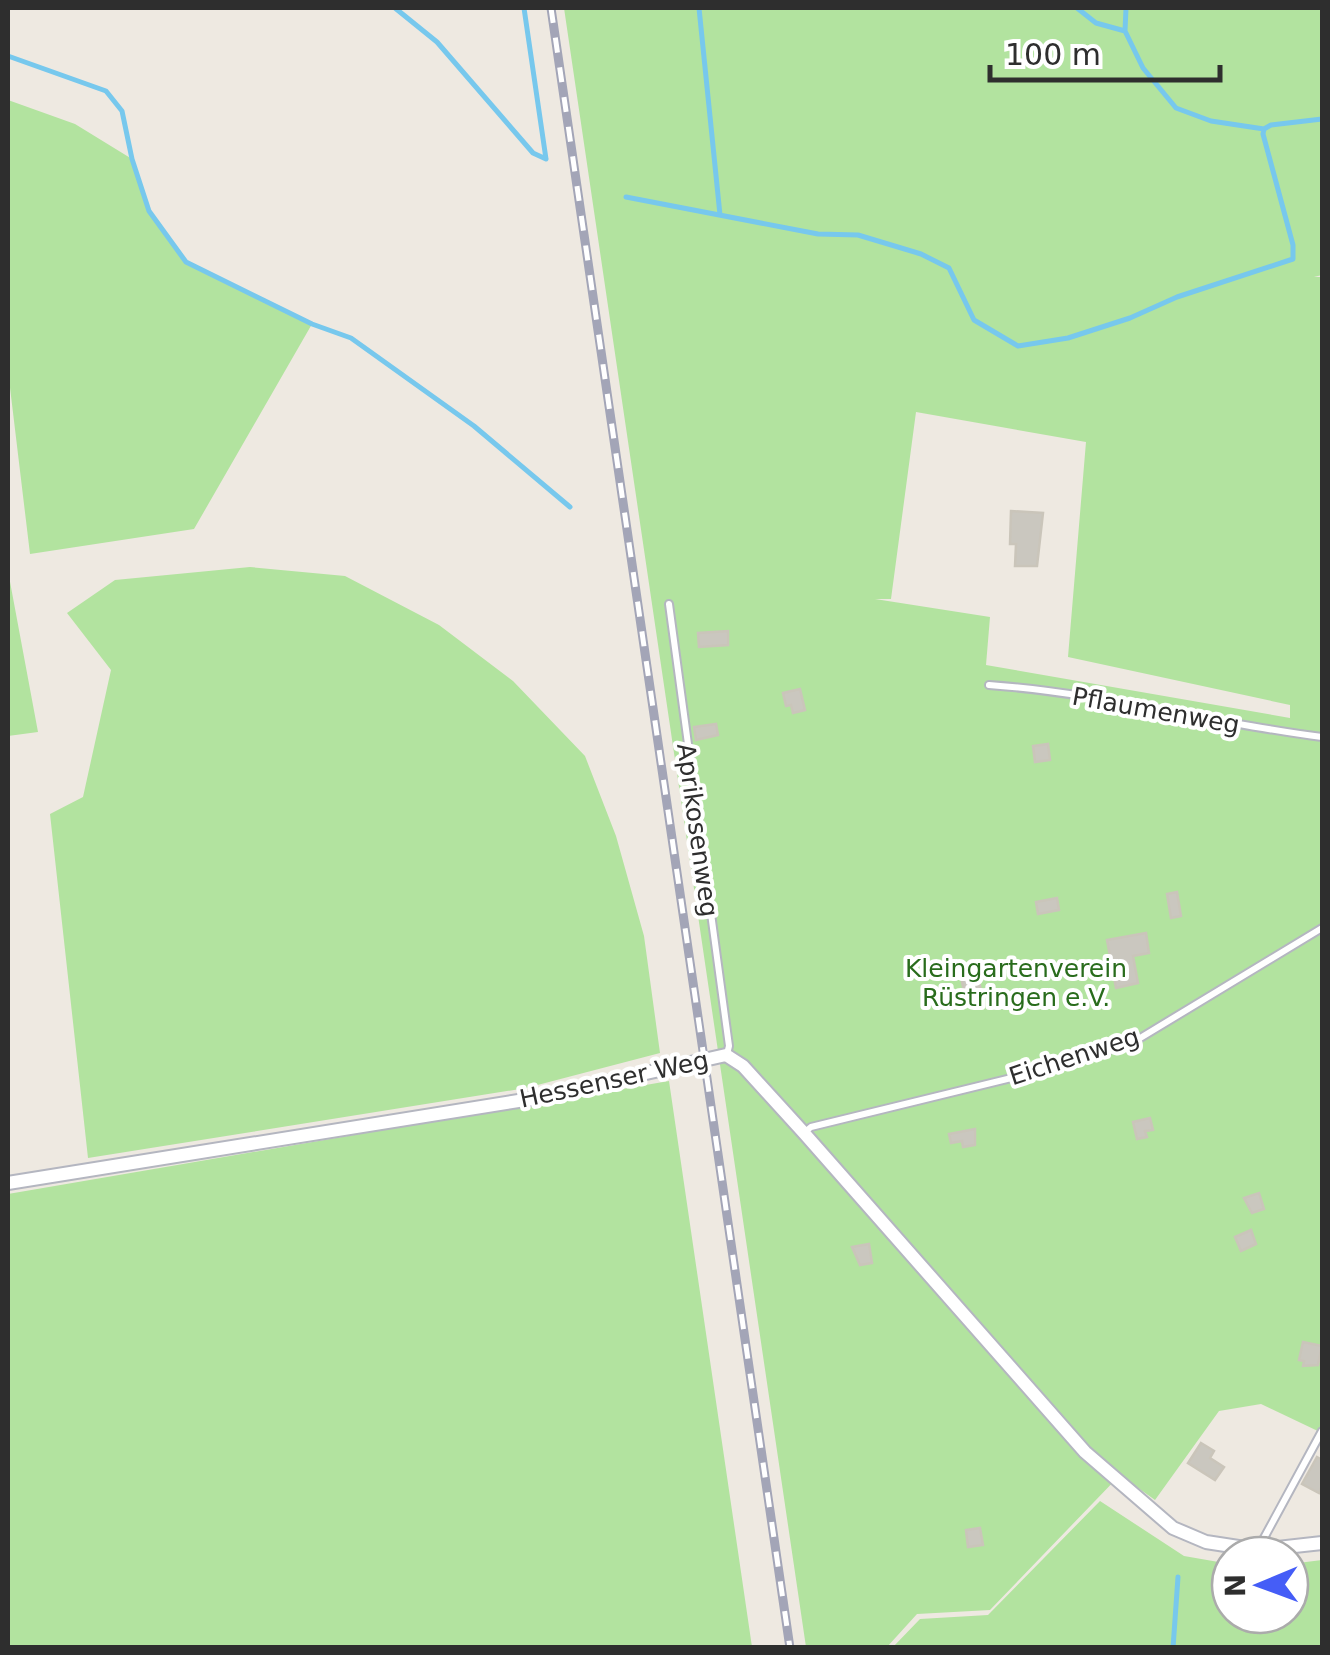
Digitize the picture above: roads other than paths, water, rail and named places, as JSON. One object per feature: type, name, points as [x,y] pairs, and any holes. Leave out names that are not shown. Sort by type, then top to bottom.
[{"type":"street","name":"Hessenser Weg","points":[[8,1183],[531,1099],[726,1055],[743,1066],[804,1132],[1084,1452],[1173,1528],[1210,1543]]},
{"type":"lane","name":"Aprikosenweg","points":[[669,604],[729,1046],[726,1055]]},
{"type":"lane","name":"Pflaumenweg","points":[[989,685],[1042,689],[1322,738]]},
{"type":"lane","name":"Eichenweg","points":[[804,1132],[882,1107],[1044,1070],[1132,1043],[1322,928]]},
{"type":"lane","points":[[1266,1535],[1322,1431]]},
{"type":"waterway","points":[[395,8],[437,42],[533,153],[546,159]]},
{"type":"waterway","points":[[524,8],[546,159]]},
{"type":"waterway","points":[[699,8],[720,215]]},
{"type":"waterway","points":[[1077,8],[1096,23],[1125,31]]},
{"type":"waterway","points":[[1126,8],[1125,31],[1143,68],[1176,108],[1211,121],[1264,129]]},
{"type":"waterway","points":[[8,56],[106,91],[122,111],[149,211],[186,262],[312,324],[351,338],[474,426],[570,507]]},
{"type":"waterway","points":[[626,197],[818,234],[858,235],[921,254],[949,268],[974,320],[1018,346],[1068,338],[1293,259],[1293,245],[1264,129],[1322,119]]},
{"type":"waterway","points":[[1173,1648],[1178,1577]]},
{"type":"railway","points":[[551,8],[790,1648]]},
{"type":"park label","name":"Kleingartenverein Rüstringen e.V.","points":[[1016,982]]}]
